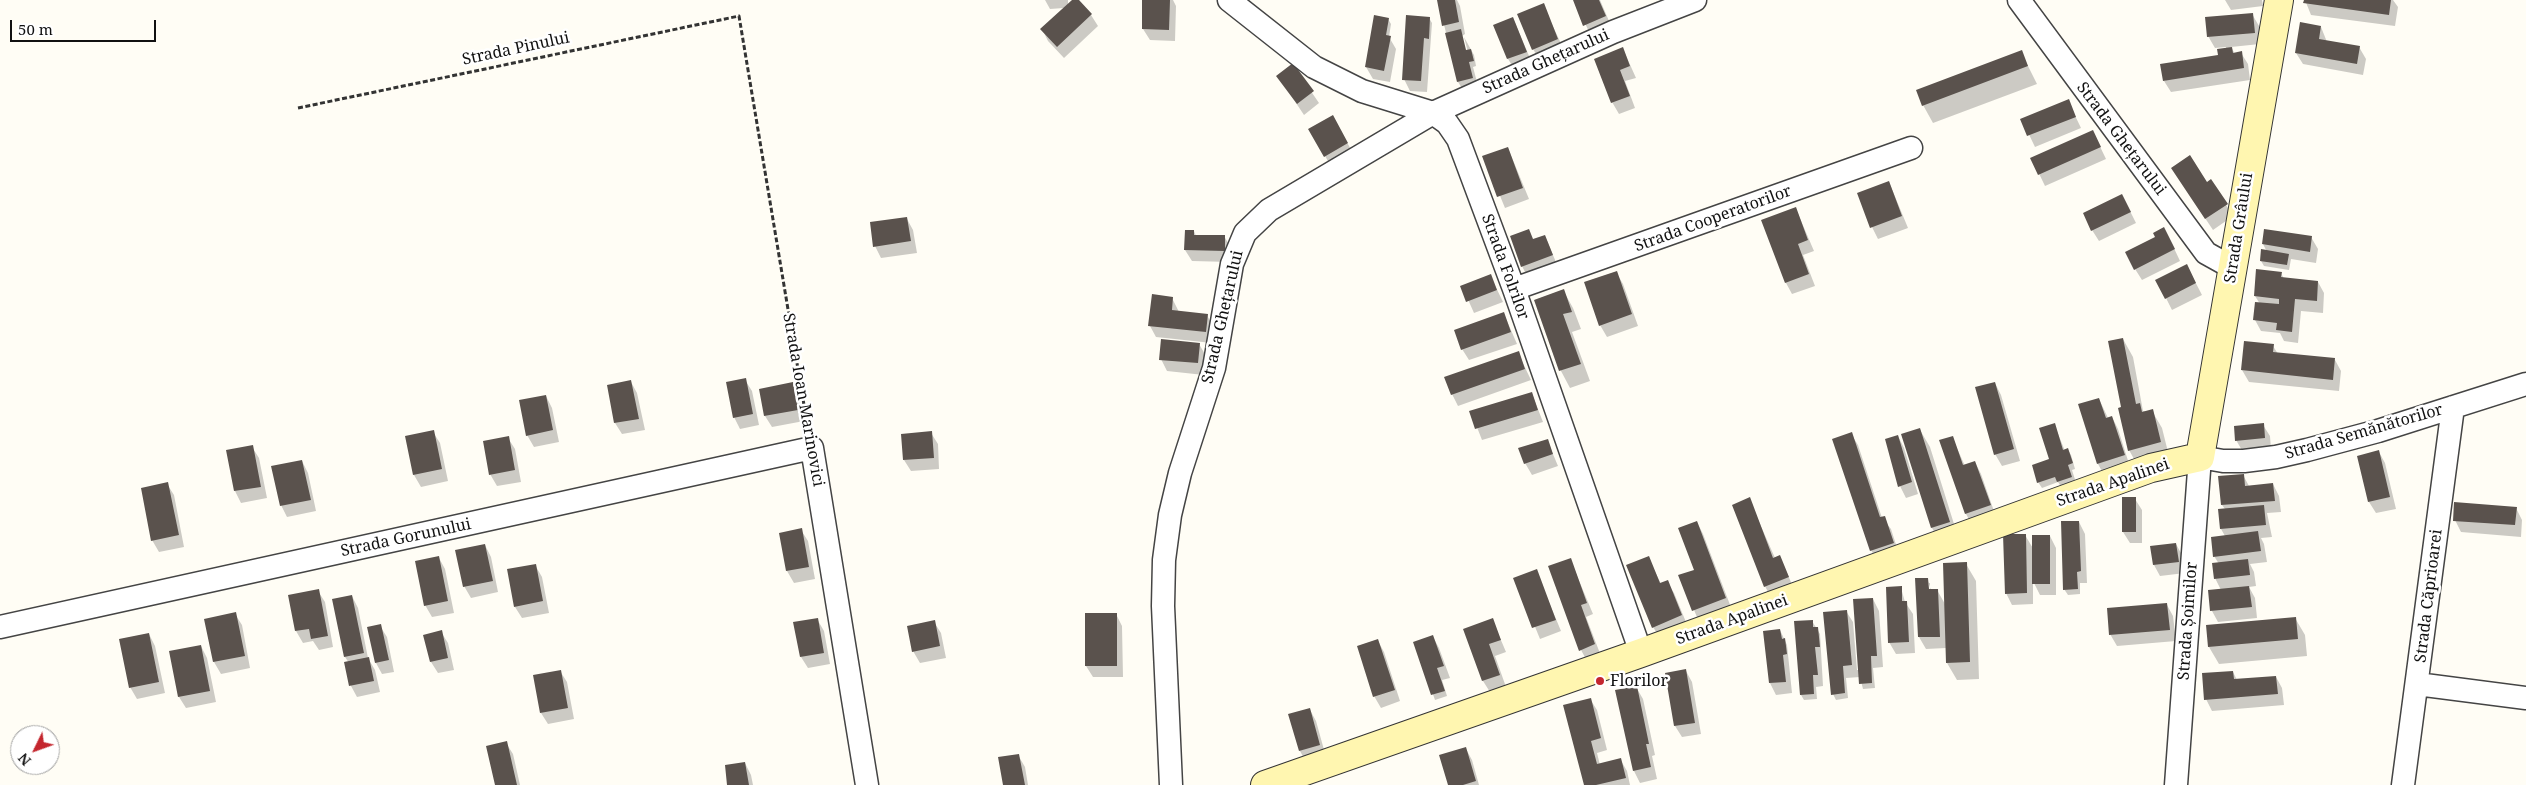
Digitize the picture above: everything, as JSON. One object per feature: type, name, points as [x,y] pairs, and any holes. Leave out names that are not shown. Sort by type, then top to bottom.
[{"type":"street","name":"Strada Folrilor","points":[[1229,0],[1314,67],[1362,91],[1433,113],[1447,122],[1458,139],[1514,289],[1642,653]]},
{"type":"street","name":"Strada Ghețarului","points":[[1171,785],[1163,606],[1164,560],[1170,515],[1180,473],[1214,368],[1232,264],[1236,249],[1245,233],[1269,210],[1433,113],[1613,32],[1695,0]]},
{"type":"street","name":"Strada Ghețarului","points":[[2019,0],[2206,253],[2233,268]]},
{"type":"street","name":"Strada Grâului","points":[[2200,457],[2279,0]]},
{"type":"street","name":"Strada Cooperatorilor","points":[[1514,289],[1912,148]]},
{"type":"street","name":"Strada Semănătorilor","points":[[2200,457],[2223,461],[2276,457],[2341,442],[2526,384]]},
{"type":"street","name":"Strada Căprioarei","points":[[2403,785],[2453,407]]},
{"type":"street","name":"Strada Gorunului","points":[[0,627],[812,448]]},
{"type":"street","name":"Strada Ioan Marinovici","points":[[812,448],[867,785]]},
{"type":"street","name":"Strada Apalinei","points":[[1265,785],[1642,653],[2151,468],[2200,457]]},
{"type":"street","name":"Strada Șoimilor","points":[[2176,785],[2200,457]]},
{"type":"street","points":[[2417,684],[2526,698]]},
{"type":"path","name":"Strada Pinului","points":[[298,108],[739,16]]},
{"type":"path","name":"Strada Ioan Marinovici","points":[[739,16],[812,448]]},
{"type":"building","points":[[1072,0],[1079,0],[1092,14],[1057,47],[1040,29]]},
{"type":"building","points":[[1142,0],[1170,0],[1169,30],[1142,29]]},
{"type":"building","points":[[1437,0],[1455,0],[1459,22],[1442,26]]},
{"type":"building","points":[[1573,0],[1599,0],[1606,16],[1583,26]]},
{"type":"building","points":[[2304,0],[2391,0],[2389,15],[2303,3]]},
{"type":"building","points":[[1544,3],[1558,39],[1532,50],[1517,14]]},
{"type":"building","points":[[2253,13],[2255,33],[2207,37],[2205,17]]},
{"type":"building","points":[[1374,15],[1389,18],[1386,35],[1391,36],[1384,71],[1365,67]]},
{"type":"building","points":[[1406,15],[1430,17],[1429,39],[1424,38],[1421,81],[1402,80]]},
{"type":"building","points":[[1513,17],[1527,52],[1507,59],[1493,25]]},
{"type":"building","points":[[2300,22],[2321,26],[2319,39],[2360,46],[2357,64],[2295,53]]},
{"type":"building","points":[[1461,29],[1466,50],[1471,49],[1474,61],[1469,62],[1473,78],[1457,82],[1445,33]]},
{"type":"building","points":[[1623,47],[1630,66],[1620,70],[1630,96],[1611,103],[1594,59]]},
{"type":"building","points":[[2232,47],[2233,53],[2242,51],[2244,68],[2163,81],[2160,64],[2218,55],[2217,49]]},
{"type":"building","points":[[2022,50],[2028,66],[1922,106],[1916,90]]},
{"type":"building","points":[[1293,63],[1314,91],[1297,104],[1276,76]]},
{"type":"building","points":[[2069,99],[2076,117],[2027,136],[2020,119]]},
{"type":"building","points":[[1333,115],[1348,143],[1324,157],[1308,129]]},
{"type":"building","points":[[2093,130],[2101,147],[2038,175],[2030,158]]},
{"type":"building","points":[[1508,147],[1523,188],[1497,197],[1482,156]]},
{"type":"building","points":[[2190,155],[2207,182],[2211,179],[2228,204],[2205,219],[2171,168]]},
{"type":"building","points":[[1889,181],[1902,216],[1870,228],[1857,193]]},
{"type":"building","points":[[2122,194],[2131,212],[2091,231],[2083,213]]},
{"type":"building","points":[[1796,207],[1808,240],[1798,244],[1809,274],[1785,283],[1761,220]]},
{"type":"building","points":[[907,217],[911,241],[873,247],[870,222]]},
{"type":"building","points":[[2164,227],[2175,249],[2134,270],[2125,252],[2155,237],[2153,233]]},
{"type":"building","points":[[1529,229],[1533,239],[1545,235],[1553,255],[1521,267],[1510,236]]},
{"type":"building","points":[[2264,229],[2312,236],[2310,252],[2262,244]]},
{"type":"building","points":[[1185,230],[1194,230],[1194,235],[1225,235],[1225,251],[1184,250]]},
{"type":"building","points":[[2261,249],[2289,254],[2287,265],[2260,261]]},
{"type":"building","points":[[2187,264],[2196,283],[2165,299],[2155,280]]},
{"type":"building","points":[[2256,269],[2282,272],[2281,277],[2318,281],[2317,301],[2295,299],[2292,332],[2276,330],[2277,323],[2253,320],[2255,302],[2279,304],[2279,299],[2254,296]]},
{"type":"building","points":[[1617,271],[1632,314],[1599,326],[1584,282]]},
{"type":"building","points":[[1491,274],[1497,290],[1466,302],[1460,286]]},
{"type":"building","points":[[1564,289],[1572,312],[1563,314],[1581,364],[1559,371],[1534,300]]},
{"type":"building","points":[[1152,294],[1173,297],[1172,310],[1208,314],[1206,332],[1148,326]]},
{"type":"building","points":[[1504,312],[1511,332],[1461,350],[1454,330]]},
{"type":"building","points":[[2123,338],[2136,404],[2140,403],[2142,412],[2153,409],[2161,442],[2128,451],[2118,408],[2121,407],[2108,341]]},
{"type":"building","points":[[1161,339],[1200,343],[1198,363],[1159,360]]},
{"type":"building","points":[[2244,341],[2274,344],[2273,352],[2335,358],[2333,380],[2241,370]]},
{"type":"building","points":[[1519,351],[1525,369],[1451,395],[1444,377]]},
{"type":"building","points":[[746,378],[753,414],[733,418],[726,382]]},
{"type":"building","points":[[631,380],[639,419],[614,423],[607,385]]},
{"type":"building","points":[[793,382],[798,410],[764,416],[759,389]]},
{"type":"building","points":[[1995,382],[2014,449],[1994,455],[1975,387]]},
{"type":"building","points":[[1532,392],[1538,410],[1475,429],[1469,411]]},
{"type":"building","points":[[546,395],[553,430],[526,436],[519,400]]},
{"type":"building","points":[[2099,398],[2106,418],[2112,416],[2125,455],[2097,464],[2078,404]]},
{"type":"building","points":[[2055,423],[2063,450],[2068,448],[2073,463],[2068,465],[2072,477],[2057,482],[2055,477],[2037,483],[2032,465],[2049,459],[2039,428]]},
{"type":"building","points":[[2264,423],[2265,438],[2235,441],[2234,426]]},
{"type":"building","points":[[1920,428],[1950,522],[1931,528],[1901,434]]},
{"type":"building","points":[[434,430],[442,469],[413,475],[405,436]]},
{"type":"building","points":[[932,431],[934,458],[903,460],[901,434]]},
{"type":"building","points":[[1852,432],[1880,517],[1885,516],[1894,543],[1870,551],[1832,439]]},
{"type":"building","points":[[1898,435],[1912,482],[1898,487],[1885,439]]},
{"type":"building","points":[[509,436],[515,470],[489,475],[483,441]]},
{"type":"building","points":[[1953,436],[1963,465],[1975,461],[1991,505],[1965,514],[1939,440]]},
{"type":"building","points":[[1548,439],[1553,454],[1524,464],[1518,448]]},
{"type":"building","points":[[253,445],[261,487],[234,491],[226,450]]},
{"type":"building","points":[[2379,450],[2390,497],[2368,502],[2357,456]]},
{"type":"building","points":[[302,460],[311,500],[280,506],[271,466]]},
{"type":"building","points":[[2244,474],[2245,486],[2273,483],[2275,501],[2221,505],[2218,476]]},
{"type":"building","points":[[168,482],[179,535],[151,541],[141,488]]},
{"type":"building","points":[[1750,497],[1773,558],[1780,555],[1789,577],[1764,587],[1732,505]]},
{"type":"building","points":[[2122,497],[2136,497],[2136,532],[2122,532]]},
{"type":"building","points":[[2454,502],[2517,507],[2515,525],[2453,521]]},
{"type":"building","points":[[2264,505],[2266,525],[2220,529],[2218,509]]},
{"type":"building","points":[[1697,521],[1726,598],[1692,611],[1678,575],[1694,570],[1678,528]]},
{"type":"building","points":[[2061,521],[2079,521],[2081,571],[2077,572],[2078,589],[2063,590]]},
{"type":"building","points":[[802,528],[809,567],[786,571],[779,533]]},
{"type":"building","points":[[2258,531],[2261,551],[2213,557],[2211,537]]},
{"type":"building","points":[[2003,534],[2026,534],[2027,593],[2005,594]]},
{"type":"building","points":[[2032,535],[2050,535],[2050,584],[2032,584]]},
{"type":"building","points":[[2176,543],[2179,562],[2153,565],[2150,546]]},
{"type":"building","points":[[485,544],[493,581],[463,587],[455,550]]},
{"type":"building","points":[[439,556],[448,601],[424,606],[415,561]]},
{"type":"building","points":[[1649,556],[1660,583],[1668,580],[1682,615],[1652,628],[1626,565]]},
{"type":"building","points":[[1571,558],[1587,603],[1581,605],[1595,644],[1579,651],[1548,566]]},
{"type":"building","points":[[2248,559],[2250,575],[2214,579],[2212,563]]},
{"type":"building","points":[[1967,562],[1970,662],[1946,663],[1943,563]]},
{"type":"building","points":[[536,564],[543,601],[514,607],[507,569]]},
{"type":"building","points":[[1537,569],[1556,620],[1532,628],[1513,578]]},
{"type":"building","points":[[1915,578],[1928,578],[1929,589],[1938,589],[1940,637],[1918,637]]},
{"type":"building","points":[[1902,586],[1902,601],[1907,601],[1909,642],[1888,643],[1886,587]]},
{"type":"building","points":[[2249,586],[2252,607],[2210,611],[2208,590]]},
{"type":"building","points":[[319,589],[328,636],[311,639],[309,629],[295,631],[288,595]]},
{"type":"building","points":[[352,595],[364,653],[344,657],[332,599]]},
{"type":"building","points":[[1873,598],[1877,656],[1871,656],[1872,683],[1859,684],[1853,599]]},
{"type":"building","points":[[2167,603],[2170,630],[2109,635],[2107,608]]},
{"type":"building","points":[[1847,610],[1852,665],[1843,666],[1845,693],[1831,695],[1823,612]]},
{"type":"building","points":[[236,612],[245,656],[213,662],[204,619]]},
{"type":"building","points":[[1085,613],[1117,613],[1117,666],[1085,666]]},
{"type":"building","points":[[2296,617],[2298,639],[2208,647],[2206,625]]},
{"type":"building","points":[[818,618],[824,653],[800,657],[793,622]]},
{"type":"building","points":[[1493,618],[1501,640],[1489,644],[1500,675],[1482,681],[1463,629]]},
{"type":"building","points":[[935,620],[940,646],[912,652],[907,626]]},
{"type":"building","points":[[1813,620],[1813,627],[1818,627],[1820,647],[1815,647],[1818,675],[1813,675],[1814,694],[1800,695],[1794,621]]},
{"type":"building","points":[[381,624],[389,660],[375,663],[367,627]]},
{"type":"building","points":[[1780,629],[1782,639],[1785,638],[1787,654],[1783,655],[1786,682],[1769,683],[1763,631]]},
{"type":"building","points":[[442,630],[448,658],[430,662],[423,635]]},
{"type":"building","points":[[149,633],[159,682],[129,688],[119,639]]},
{"type":"building","points":[[1433,635],[1444,666],[1437,668],[1445,691],[1431,695],[1413,642]]},
{"type":"building","points":[[1378,639],[1395,690],[1373,697],[1357,646]]},
{"type":"building","points":[[201,645],[210,691],[178,697],[169,651]]},
{"type":"building","points":[[369,657],[374,681],[349,686],[344,662]]},
{"type":"building","points":[[1686,669],[1695,723],[1674,726],[1665,673]]},
{"type":"building","points":[[561,670],[568,708],[540,713],[533,675]]},
{"type":"building","points":[[2233,671],[2234,679],[2276,676],[2278,694],[2204,700],[2202,673]]},
{"type":"building","points":[[1637,686],[1649,744],[1646,744],[1651,767],[1633,771],[1615,690]]},
{"type":"building","points":[[1591,698],[1601,738],[1591,741],[1597,764],[1621,758],[1626,778],[1596,785],[1584,785],[1563,705]]},
{"type":"building","points":[[1310,708],[1320,745],[1299,751],[1288,714]]},
{"type":"building","points":[[507,741],[517,785],[495,785],[486,746]]},
{"type":"building","points":[[1466,747],[1476,781],[1463,785],[1448,785],[1439,755]]},
{"type":"building","points":[[1019,754],[1025,785],[1003,785],[998,757]]},
{"type":"building","points":[[745,762],[749,785],[727,785],[725,765]]},
{"type":"place","name":"Florilor","points":[[1600,681]]}]
